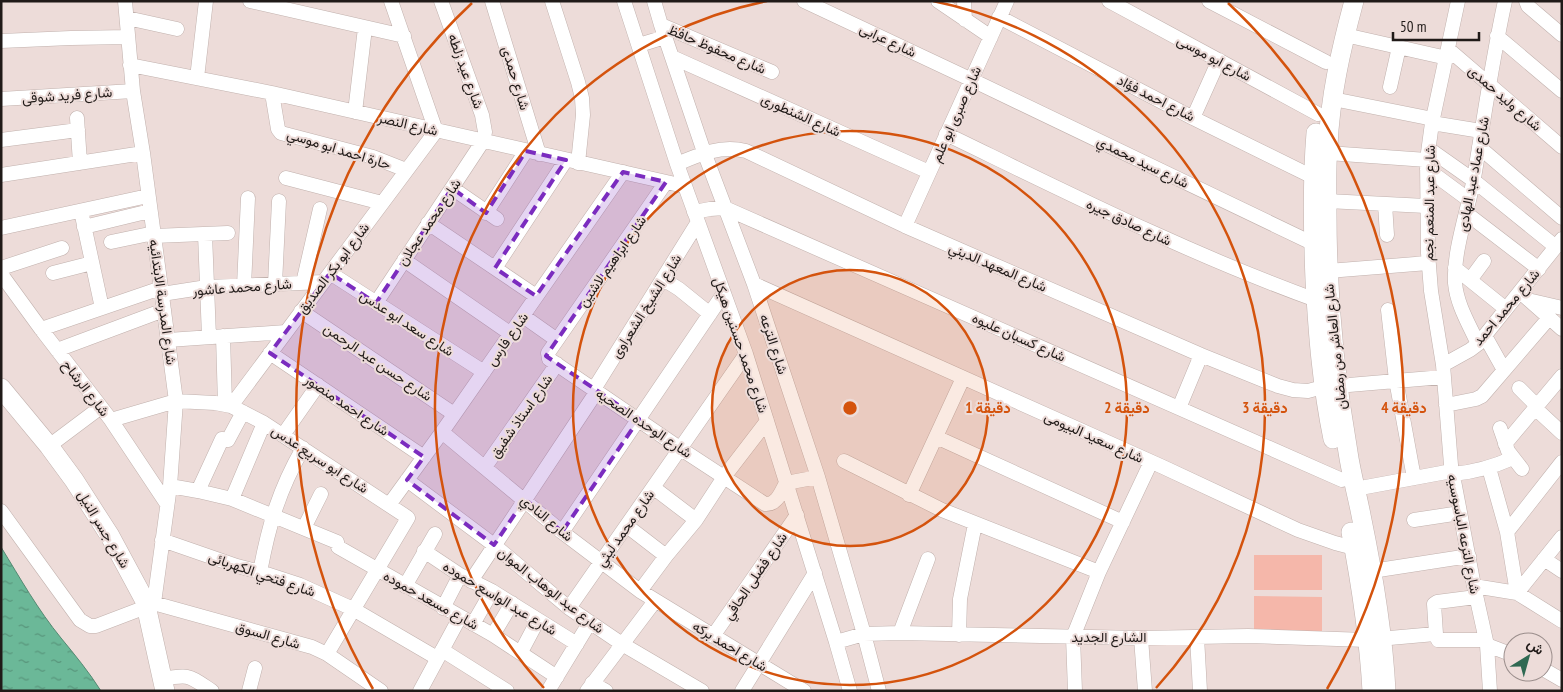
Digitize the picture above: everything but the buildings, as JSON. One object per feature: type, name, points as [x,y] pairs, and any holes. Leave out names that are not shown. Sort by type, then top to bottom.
[{"type":"main road","name":"شارع العاشر من رمضان","points":[[1341,1],[1326,62],[1318,114],[1314,178],[1316,300],[1348,484],[1372,571],[1374,640],[1372,691]]},
{"type":"main road","name":"شارع العاشر من رمضان","points":[[1330,387],[1328,153],[1333,99],[1345,35],[1354,1]]},
{"type":"main road","name":"شارع جسر النيل","points":[[1,388],[49,446],[74,480],[110,536],[148,604],[163,685]]},
{"type":"main road","name":"شارع العاشر من رمضان","points":[[1348,484],[1354,548],[1386,691]]},
{"type":"street","name":"شارع المدرسة الابتدائيه","points":[[125,1],[133,91],[176,401],[170,486],[162,540],[148,604]]},
{"type":"street","points":[[197,78],[206,1]]},
{"type":"street","points":[[250,1],[404,36]]},
{"type":"street","points":[[391,1],[436,131]]},
{"type":"street","name":"شارع عيد زلطه","points":[[441,1],[484,123],[483,142]]},
{"type":"street","name":"شارع حمدى","points":[[492,1],[532,152]]},
{"type":"street","points":[[495,268],[572,161],[582,115],[582,98],[578,82],[552,1]]},
{"type":"street","name":"شارع محمد حسنين هيكل","points":[[624,1],[684,186],[746,354],[836,642],[845,687]]},
{"type":"street","name":"شارع الترعه","points":[[654,1],[704,152],[754,284],[818,477],[879,691]]},
{"type":"street","name":"شارع عرابى","points":[[804,1],[972,80]]},
{"type":"street","points":[[938,1],[990,37]]},
{"type":"street","points":[[964,1],[965,20]]},
{"type":"street","name":"شارع صبرى ابو علم","points":[[905,226],[1007,1]]},
{"type":"street","name":"شارع ابو موسى","points":[[1109,1],[1318,114]]},
{"type":"street","points":[[1209,1],[1326,62]]},
{"type":"street","name":"شارع عماد عبد الهادى","points":[[1504,370],[1481,340],[1461,308],[1455,285],[1455,268],[1505,1]]},
{"type":"street","points":[[1526,1],[1528,6],[1562,35]]},
{"type":"street","name":"شارع عبد المنعم نجم","points":[[1443,371],[1428,263],[1426,206],[1428,159],[1433,121],[1448,54],[1455,2]]},
{"type":"street","name":"شارع احمد فؤاد","points":[[999,17],[1192,118],[1314,178]]},
{"type":"street","points":[[127,18],[177,29]]},
{"type":"street","points":[[354,112],[364,28]]},
{"type":"street","points":[[639,45],[663,31]]},
{"type":"street","name":"شارع محفوظ حافظ","points":[[663,31],[772,72]]},
{"type":"street","points":[[1345,35],[1399,47],[1448,54]]},
{"type":"street","points":[[1497,36],[1562,90]]},
{"type":"street","points":[[1,41],[128,37]]},
{"type":"street","points":[[1390,87],[1399,47]]},
{"type":"street","name":"شارع وليد حمدى","points":[[1448,54],[1489,84],[1562,147]]},
{"type":"street","name":"شارع الشنطورى","points":[[672,57],[929,172]]},
{"type":"street","points":[[1192,118],[1219,60]]},
{"type":"street","name":"شارع النصر","points":[[130,66],[272,93],[684,186]]},
{"type":"street","name":"شارع سيد محمدي","points":[[972,80],[1314,244]]},
{"type":"street","name":"شارع فريد شوقى","points":[[1,99],[133,91]]},
{"type":"street","name":"حارة احمد ابو موسي","points":[[272,93],[278,129],[281,132],[373,157],[406,170]]},
{"type":"street","points":[[1333,99],[1481,131]]},
{"type":"street","points":[[1,140],[77,124],[80,163]]},
{"type":"street","name":"شارع ابو بكر الصديق","points":[[198,491],[222,440],[228,440],[233,407],[270,353],[436,131]]},
{"type":"street","name":"شارع صادق جيره","points":[[946,134],[1162,238],[1224,265],[1316,300]]},
{"type":"street","name":"شارع محمد عجلان","points":[[376,303],[483,142]]},
{"type":"street","points":[[1479,147],[1562,218]]},
{"type":"street","name":"شارع المعهد الديني","points":[[677,164],[704,152],[726,148],[746,151],[905,226],[1201,355],[1278,386],[1293,390],[1308,391],[1330,387]]},
{"type":"street","points":[[452,188],[492,216],[532,152]]},
{"type":"street","points":[[1,175],[143,153]]},
{"type":"street","points":[[1328,153],[1428,159],[1473,180],[1559,243]]},
{"type":"street","points":[[1428,159],[1468,206],[1538,268]]},
{"type":"street","name":"شارع فارس","points":[[389,505],[511,334],[623,172]]},
{"type":"street","points":[[286,178],[382,203]]},
{"type":"street","name":"شارع ابراهيم لاشين","points":[[557,340],[666,182]]},
{"type":"street","points":[[1,228],[148,196]]},
{"type":"street","points":[[244,286],[248,198]]},
{"type":"street","points":[[274,284],[279,201]]},
{"type":"street","points":[[1327,201],[1426,206]]},
{"type":"street","points":[[1385,204],[1387,235]]},
{"type":"street","points":[[696,217],[710,209],[725,208]]},
{"type":"street","name":"شارع كسبان عليوه","points":[[725,208],[1348,484]]},
{"type":"street","name":"شارع ابو بكر الصديق","points":[[303,283],[320,209]]},
{"type":"street","points":[[81,211],[102,308]]},
{"type":"street","points":[[84,227],[150,211]]},
{"type":"street","name":"شارع الشيخ الشعراوى","points":[[443,608],[465,578],[494,545],[525,499],[664,279],[696,217]]},
{"type":"street","points":[[428,223],[536,296]]},
{"type":"street","points":[[111,242],[154,235],[228,233]]},
{"type":"street","points":[[111,420],[176,401],[233,407],[216,337],[207,287],[205,234]]},
{"type":"street","name":"شارع محمد احمد","points":[[1330,387],[1396,380],[1443,371],[1481,340],[1506,309],[1525,296],[1538,268],[1559,243]]},
{"type":"street","points":[[1,268],[62,248]]},
{"type":"street","points":[[404,260],[511,334]]},
{"type":"street","points":[[1470,280],[1484,261]]},
{"type":"street","points":[[53,273],[92,263]]},
{"type":"street","points":[[1328,271],[1428,263]]},
{"type":"street","points":[[1455,268],[1506,309]]},
{"type":"street","name":"شارع الرشاح","points":[[1,274],[111,420],[167,504]]},
{"type":"street","name":"شارع محمد عاشور","points":[[41,329],[102,308],[161,291],[303,283],[326,278]]},
{"type":"street","name":"شارع سعد ابو عدس","points":[[326,278],[376,303],[484,372]]},
{"type":"street","points":[[664,279],[680,289],[710,314]]},
{"type":"street","name":"شارع سعيد البيومى","points":[[754,284],[1298,530],[1354,548]]},
{"type":"street","points":[[562,532],[724,293]]},
{"type":"street","points":[[1525,296],[1562,308]]},
{"type":"street","points":[[1525,296],[1562,329]]},
{"type":"street","points":[[57,350],[164,310]]},
{"type":"street","points":[[1388,310],[1396,380],[1414,478]]},
{"type":"street","name":"شارع حسن عبد الرحمن","points":[[302,311],[454,414]]},
{"type":"street","points":[[523,316],[557,340],[548,356],[557,364]]},
{"type":"street","points":[[1446,405],[1479,398],[1549,318]]},
{"type":"street","points":[[168,340],[286,332]]},
{"type":"street","name":"شارع احمد منصور","points":[[270,353],[424,457]]},
{"type":"street","name":"شارع محمد ليثي","points":[[569,608],[746,354]]},
{"type":"street","points":[[1179,408],[1201,355]]},
{"type":"street","name":"شارع الوحده الصحيه","points":[[557,364],[681,449],[767,504],[775,502],[786,483]]},
{"type":"street","name":"شارع استاذ شفيق","points":[[485,467],[557,364]]},
{"type":"street","name":"شارع الترعه الباسوسيه","points":[[1443,371],[1452,472],[1486,643],[1486,690]]},
{"type":"street","points":[[1505,444],[1562,376]]},
{"type":"street","points":[[910,495],[963,378]]},
{"type":"street","points":[[282,435],[318,386]]},
{"type":"street","points":[[1519,388],[1562,433]]},
{"type":"street","points":[[49,446],[101,407]]},
{"type":"street","name":"شارع ابو سريع عدس","points":[[233,407],[264,423],[408,518],[376,570]]},
{"type":"street","points":[[640,591],[696,520],[724,477],[767,421]]},
{"type":"street","points":[[232,499],[264,423]]},
{"type":"street","points":[[1500,428],[1505,444],[1522,469]]},
{"type":"street","name":"شارع النادي","points":[[442,432],[525,499],[562,532],[655,601]]},
{"type":"street","points":[[936,437],[1122,522]]},
{"type":"street","points":[[260,572],[273,515],[281,492],[303,448]]},
{"type":"street","points":[[1348,484],[1414,478],[1452,472],[1468,473],[1489,468],[1513,458]]},
{"type":"street","points":[[844,461],[910,495],[975,524],[1099,572]]},
{"type":"street","points":[[1075,691],[1073,637],[1099,572],[1151,462]]},
{"type":"street","points":[[1506,532],[1562,462]]},
{"type":"street","points":[[1489,468],[1506,532],[1517,594]]},
{"type":"street","points":[[786,483],[818,477]]},
{"type":"street","name":"شارع عبد الوهاب الموان","points":[[407,480],[494,545],[569,608],[622,644],[702,691]]},
{"type":"street","name":"شارع مسعد حموده","points":[[170,486],[232,499],[337,542],[339,548],[493,635],[557,677]]},
{"type":"street","points":[[654,488],[696,520]]},
{"type":"street","points":[[304,528],[321,494]]},
{"type":"street","points":[[1,511],[80,620],[85,624],[96,626],[148,604]]},
{"type":"street","points":[[1414,520],[1460,514]]},
{"type":"street","name":"شارع فضلى الحافي","points":[[713,636],[796,515]]},
{"type":"street","points":[[959,635],[958,617],[960,600],[975,524]]},
{"type":"street","points":[[627,526],[666,556]]},
{"type":"street","points":[[405,586],[435,534]]},
{"type":"street","points":[[1517,594],[1562,536]]},
{"type":"street","name":"شارع فتحي الكهربائى","points":[[162,540],[300,585],[440,654],[507,691]]},
{"type":"street","name":"شارع عبد الواسع حموده","points":[[424,551],[465,578],[492,591],[576,644]]},
{"type":"street","points":[[1372,571],[1469,556]]},
{"type":"street","points":[[900,633],[928,559]]},
{"type":"street","points":[[1544,559],[1562,571]]},
{"type":"street","points":[[327,654],[376,570]]},
{"type":"street","points":[[742,691],[815,573]]},
{"type":"street","points":[[473,624],[492,591]]},
{"type":"street","points":[[1503,651],[1486,643],[1438,640],[1434,604],[1475,591],[1517,594],[1562,621]]},
{"type":"street","points":[[606,691],[590,687],[655,601]]},
{"type":"street","name":"شارع احمد بركه","points":[[655,601],[804,691]]},
{"type":"street","points":[[493,635],[512,603]]},
{"type":"street","name":"شارع السوق","points":[[148,604],[301,644],[327,654],[380,691]]},
{"type":"street","points":[[420,691],[460,617]]},
{"type":"street","points":[[520,652],[538,620]]},
{"type":"street","points":[[548,691],[590,622]]},
{"type":"street","name":"الشارع الجديد","points":[[836,642],[864,634],[900,633],[1141,638],[1248,636],[1374,640],[1436,634]]},
{"type":"street","points":[[1197,637],[1200,691]]},
{"type":"street","points":[[1141,638],[1145,691]]},
{"type":"street","points":[[250,691],[255,668]]},
{"type":"street","points":[[163,685],[185,675],[212,691]]},
{"type":"highlighted area","points":[[526,151],[566,160],[495,268],[536,296],[623,172],[666,182],[546,356],[639,419],[562,532],[525,499],[494,545],[407,480],[424,457],[270,353],[330,273],[376,303],[452,188],[486,213]]},
{"type":"shaded area","points":[[1254,555],[1322,555],[1322,590],[1254,590]]},
{"type":"shaded area","points":[[1254,596],[1322,597],[1322,632],[1254,631]]},
{"type":"water","points":[[1,547],[45,616],[101,691],[1,691]]}]
